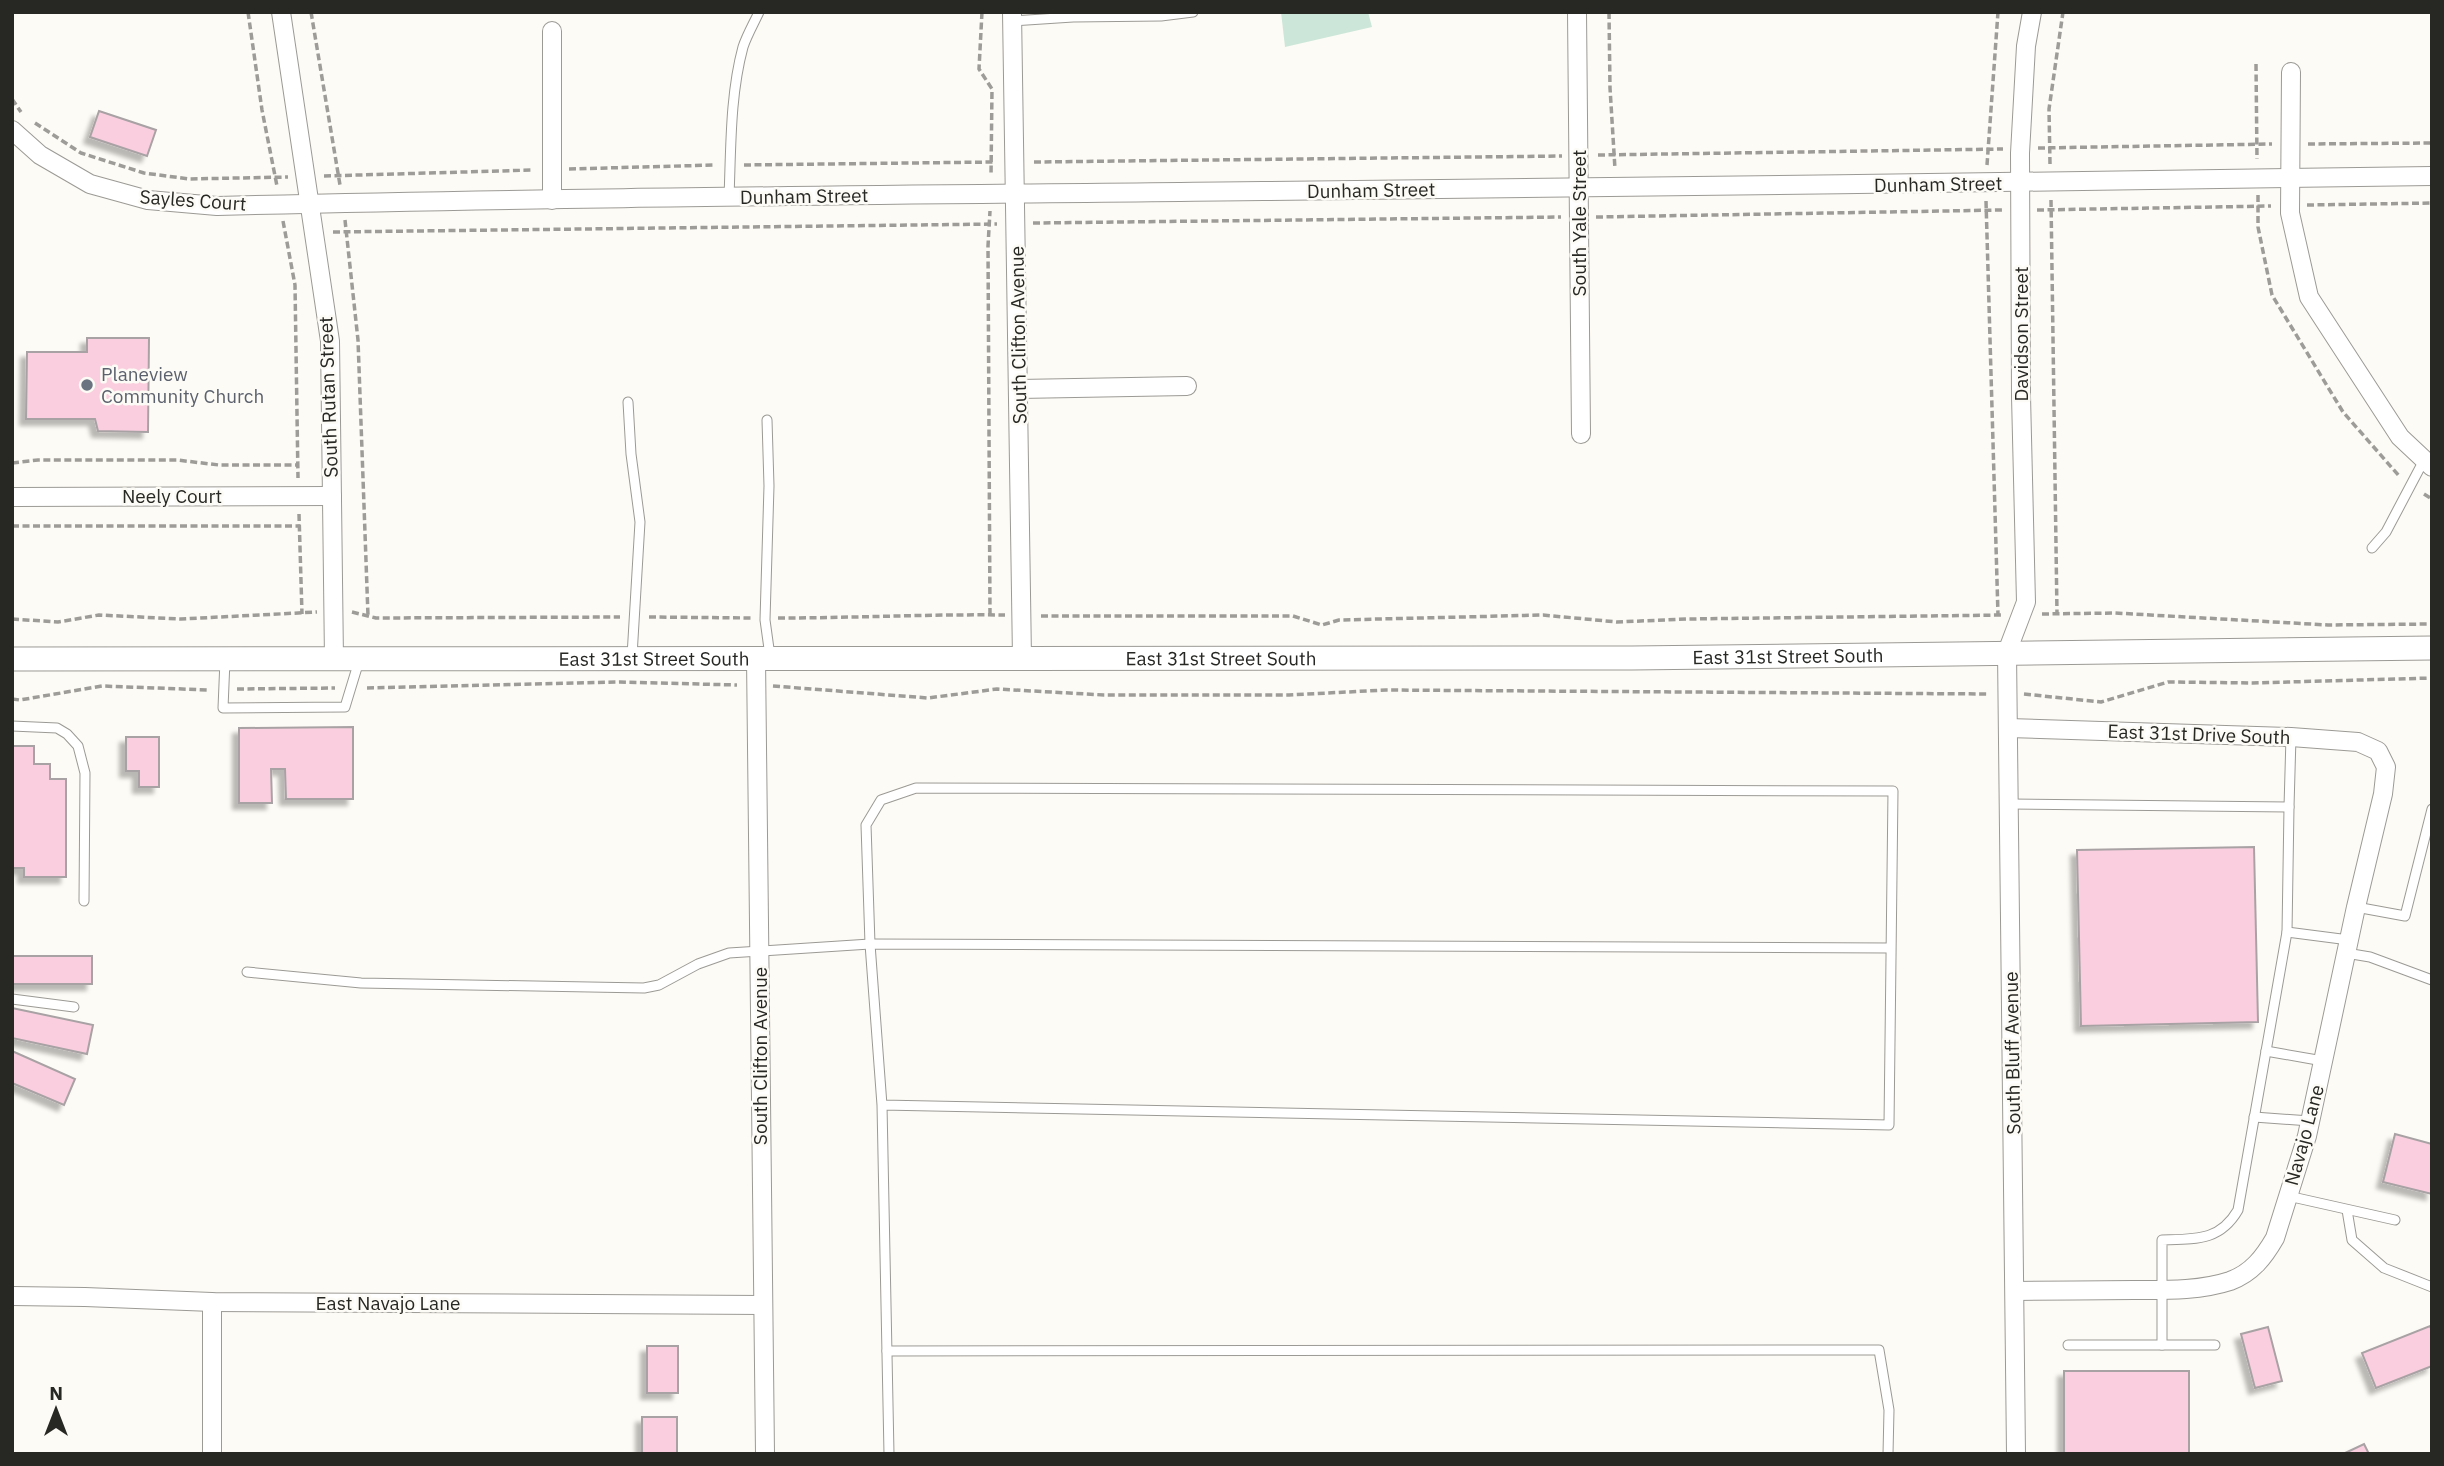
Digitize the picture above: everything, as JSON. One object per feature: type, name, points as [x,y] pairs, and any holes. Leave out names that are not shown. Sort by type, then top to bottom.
[{"type":"street","name":"South Rutan Street","points":[[281,12],[330,341],[334,660]]},
{"type":"street","name":"South Yale Street","points":[[1577,12],[1581,434]]},
{"type":"street","name":"Davidson Street","points":[[2007,652],[2026,602],[2021,396],[2020,148],[2026,46],[2032,12]]},
{"type":"street","name":"South Clifton Avenue","points":[[1012,17],[1017,194],[1022,658]]},
{"type":"street","points":[[552,31],[552,200]]},
{"type":"street","points":[[2291,72],[2290,206],[2309,297],[2400,438],[2428,463]]},
{"type":"street","name":"Sayles Court","points":[[18,122],[40,155],[90,184],[148,200],[216,206],[309,203]]},
{"type":"street","name":"Dunham Street","points":[[309,203],[2432,176]]},
{"type":"street","points":[[1019,389],[1187,386]]},
{"type":"street","name":"Neely Court","points":[[12,497],[332,496]]},
{"type":"street","name":"East 31st Street South","points":[[12,659],[1632,658],[2432,648]]},
{"type":"street","name":"South Bluff Avenue","points":[[2007,652],[2016,1454]]},
{"type":"street","name":"South Clifton Avenue","points":[[763,658],[756,686],[765,1454]]},
{"type":"street","name":"East 31st Drive South","points":[[2008,728],[2291,737],[2358,742],[2378,751],[2384,759]]},
{"type":"street","name":"Navajo Lane","points":[[2015,1291],[2163,1290],[2230,1281],[2255,1267],[2275,1238],[2310,1121],[2356,907],[2384,794],[2384,759]]},
{"type":"street","name":"East Navajo Lane","points":[[12,1296],[212,1303],[763,1305]]},
{"type":"street","points":[[212,1303],[212,1454]]},
{"type":"lane","points":[[729,197],[732,127],[741,57],[760,12]]},
{"type":"lane","points":[[1012,17],[1161,16],[1193,12]]},
{"type":"lane","points":[[628,402],[631,454],[640,522],[632,658]]},
{"type":"lane","points":[[763,658],[769,486],[767,420]]},
{"type":"lane","points":[[2372,548],[2386,532],[2428,463]]},
{"type":"lane","points":[[225,660],[223,708],[345,707],[359,660]]},
{"type":"lane","points":[[12,726],[57,728],[78,746],[85,773],[84,901]]},
{"type":"lane","points":[[2162,1345],[2162,1240],[2193,1239],[2222,1231],[2238,1210],[2287,932],[2291,737]]},
{"type":"lane","points":[[882,1105],[1889,1125],[1893,791],[916,788],[881,800],[866,825],[870,944],[882,1105],[890,1454]]},
{"type":"lane","points":[[2009,804],[2289,807]]},
{"type":"lane","points":[[2356,907],[2405,916],[2432,809]]},
{"type":"lane","points":[[2287,932],[2347,947],[2432,980]]},
{"type":"lane","points":[[247,972],[361,984],[644,988],[672,979],[698,964],[729,953],[870,944],[1890,948]]},
{"type":"lane","points":[[12,999],[74,1007]]},
{"type":"lane","points":[[2266,1051],[2323,1061]]},
{"type":"lane","points":[[2255,1117],[2310,1121]]},
{"type":"lane","points":[[2288,1196],[2395,1220]]},
{"type":"lane","points":[[2347,1210],[2352,1240],[2384,1268],[2432,1287]]},
{"type":"lane","points":[[2068,1345],[2215,1345]]},
{"type":"lane","points":[[887,1351],[1879,1350],[1889,1410],[1888,1454]]},
{"type":"path","points":[[248,12],[295,285],[302,614]]},
{"type":"path","points":[[311,12],[347,232],[358,340],[368,616]]},
{"type":"path","points":[[982,12],[979,69],[992,89],[988,260],[990,615]]},
{"type":"path","points":[[1609,12],[1610,88],[1618,216]]},
{"type":"path","points":[[1998,12],[1985,211],[1998,615]]},
{"type":"path","points":[[2057,614],[2049,109],[2063,12]]},
{"type":"path","points":[[12,99],[18,122]]},
{"type":"path","points":[[35,123],[81,153],[144,173],[189,179],[730,165],[2432,143]]},
{"type":"path","points":[[285,233],[2432,204]]},
{"type":"path","points":[[12,463],[38,460],[177,460],[219,465],[298,465]]},
{"type":"path","points":[[12,526],[300,526]]},
{"type":"path","points":[[12,619],[58,622],[99,615],[181,619],[343,610],[376,618],[869,618],[940,614],[1293,616],[1322,625],[1339,620],[1529,615],[1617,622],[2115,613],[2328,625],[2432,624]]},
{"type":"path","points":[[12,699],[20,700],[102,686],[224,690],[620,682],[756,686],[928,698],[997,689],[1104,695],[1289,695],[1386,690],[2039,694],[2101,702],[2168,682],[2252,683],[2432,678]]},
{"type":"green space","points":[[1281,12],[1368,12],[1372,27],[1285,47]]},
{"type":"building","points":[[99,111],[156,130],[147,156],[90,137]]},
{"type":"building","name":"Planeview Community Church","points":[[87,338],[149,338],[148,432],[98,431],[95,419],[26,419],[27,352],[87,352]]},
{"type":"building","points":[[353,727],[353,799],[286,799],[285,769],[271,769],[272,803],[239,803],[239,728]]},
{"type":"building","points":[[126,737],[159,737],[159,787],[139,787],[139,771],[126,771]]},
{"type":"building","points":[[12,746],[34,746],[34,764],[50,764],[50,779],[66,779],[66,877],[24,877],[24,868],[12,868]]},
{"type":"building","points":[[2254,847],[2258,1022],[2081,1026],[2077,850]]},
{"type":"building","points":[[12,956],[92,956],[92,984],[12,984]]},
{"type":"building","points":[[12,1008],[93,1025],[87,1054],[12,1038]]},
{"type":"building","points":[[12,1051],[75,1079],[64,1105],[12,1083]]},
{"type":"building","points":[[2395,1134],[2432,1144],[2432,1194],[2383,1182]]},
{"type":"building","points":[[2430,1326],[2432,1366],[2376,1388],[2362,1353]]},
{"type":"building","points":[[2268,1327],[2282,1381],[2255,1388],[2241,1334]]},
{"type":"building","points":[[647,1346],[678,1346],[678,1393],[647,1393]]},
{"type":"building","points":[[2064,1371],[2189,1371],[2189,1454],[2064,1454]]},
{"type":"building","points":[[642,1417],[677,1417],[677,1454],[642,1454]]},
{"type":"building","points":[[2364,1444],[2369,1454],[2343,1454]]},
{"type":"place","name":"Planeview Community Church","points":[[87,385]]}]
